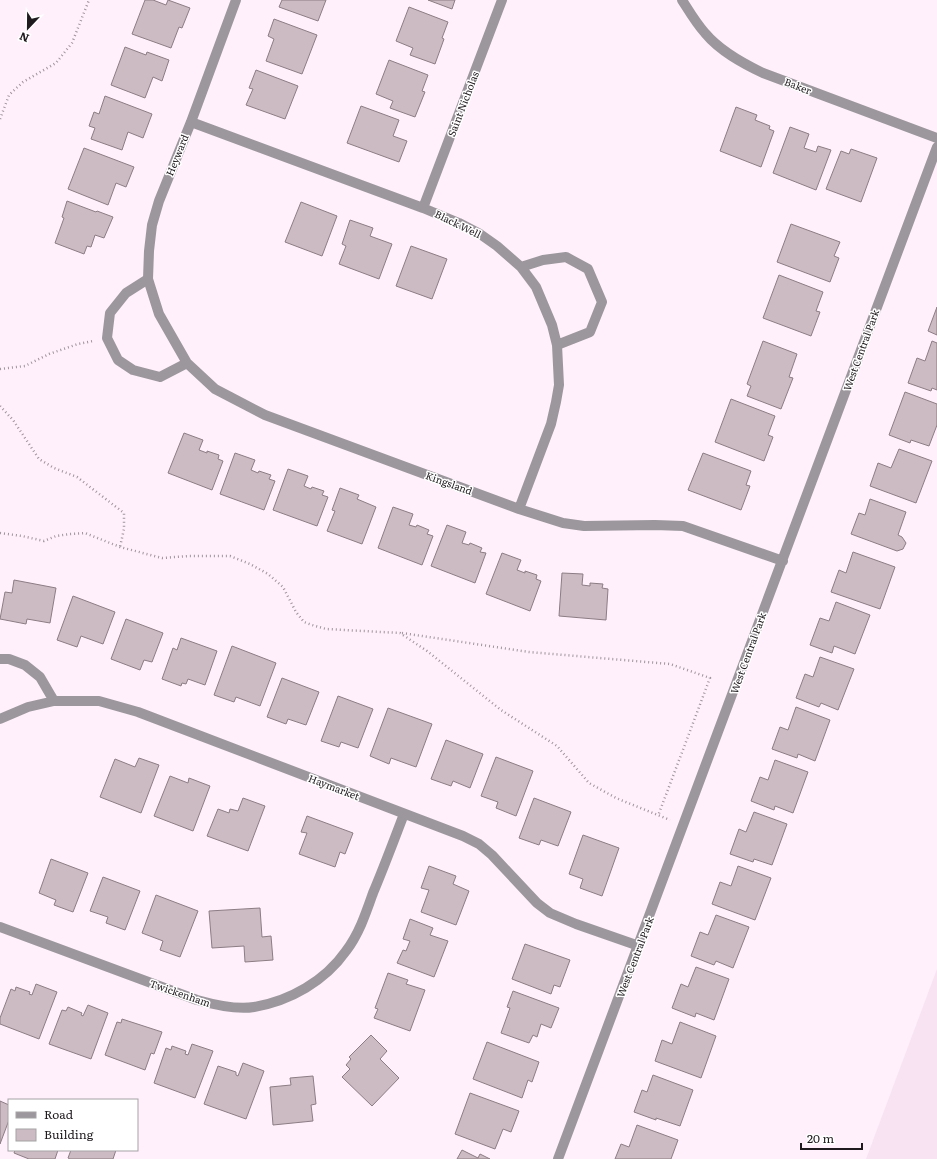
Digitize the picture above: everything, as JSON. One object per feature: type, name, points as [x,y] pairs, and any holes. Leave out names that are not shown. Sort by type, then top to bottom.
[{"type":"street","name":"Heyward","points":[[159,314],[148,279],[152,225],[159,201],[236,0]]},
{"type":"street","name":"Saint Nicholas","points":[[423,208],[502,0]]},
{"type":"street","name":"Baker","points":[[682,0],[705,34],[722,49],[747,66],[770,76],[937,138]]},
{"type":"street","name":"Black Well","points":[[190,122],[459,222],[497,246],[521,267],[536,287],[552,324],[557,345],[558,385],[551,424],[519,509]]},
{"type":"street","name":"West Central Park","points":[[558,1159],[937,147]]},
{"type":"street","points":[[521,267],[543,260],[566,257],[588,269],[602,302],[590,332],[557,345]]},
{"type":"street","points":[[148,279],[126,293],[110,314],[107,338],[118,360],[134,370],[160,376],[187,364]]},
{"type":"street","name":"Kingsland","points":[[159,314],[187,364],[215,389],[265,415],[519,509],[563,523],[584,526],[683,526],[783,561]]},
{"type":"street","points":[[0,659],[10,659],[24,665],[40,677],[54,701]]},
{"type":"street","name":"Haymarket","points":[[1,719],[28,707],[54,701],[99,701],[138,712],[463,836],[479,844],[492,855],[537,904],[550,913],[576,924],[639,946]]},
{"type":"street","name":"Twickenham","points":[[0,927],[197,1000],[215,1005],[253,1007],[277,1001],[300,991],[317,981],[337,963],[347,951],[368,907],[404,814]]},
{"type":"path","points":[[0,119],[9,95],[23,82],[56,63],[72,43],[89,0]]},
{"type":"path","points":[[0,369],[25,366],[49,354],[78,344],[107,338]]},
{"type":"path","points":[[0,406],[14,420],[39,459],[54,468],[78,477],[124,512],[124,529],[120,547]]},
{"type":"path","points":[[0,533],[44,541],[56,536],[85,534],[120,547],[162,558],[188,556],[230,556],[250,564],[268,574],[283,586],[296,612],[304,622],[326,629],[400,633],[529,652],[670,664],[710,678],[658,816]]},
{"type":"path","points":[[400,633],[427,651],[501,710],[557,746],[589,784],[616,798],[658,816],[684,825]]},
{"type":"shaded area","points":[[937,969],[937,1159],[866,1159]]},
{"type":"building","points":[[145,0],[153,0],[166,5],[168,0],[190,8],[182,28],[179,27],[171,48],[132,34]]},
{"type":"building","points":[[282,0],[326,0],[318,21],[279,7]]},
{"type":"building","points":[[428,0],[455,0],[452,9]]},
{"type":"building","points":[[409,7],[448,22],[442,38],[444,39],[435,64],[410,55],[413,48],[396,41]]},
{"type":"building","points":[[274,19],[317,35],[302,74],[266,61],[274,39],[268,36]]},
{"type":"building","points":[[125,47],[146,55],[147,52],[169,60],[162,81],[153,77],[145,98],[111,85]]},
{"type":"building","points":[[389,60],[428,75],[422,91],[425,92],[415,117],[390,108],[393,101],[376,94]]},
{"type":"building","points":[[256,70],[298,86],[285,119],[246,105],[253,89],[249,88]]},
{"type":"building","points":[[105,96],[152,114],[143,138],[128,132],[122,150],[91,139],[95,128],[89,126],[94,112],[99,114]]},
{"type":"building","points":[[361,106],[399,120],[393,136],[407,141],[399,162],[347,143]]},
{"type":"building","points":[[736,107],[757,115],[755,120],[770,126],[769,129],[774,131],[761,167],[720,151]]},
{"type":"building","points":[[790,127],[809,134],[804,148],[816,152],[818,146],[831,150],[816,190],[773,173]]},
{"type":"building","points":[[84,148],[134,167],[126,187],[116,183],[108,205],[68,189]]},
{"type":"building","points":[[851,149],[877,158],[861,202],[826,189],[841,151],[849,154]]},
{"type":"building","points":[[67,201],[113,217],[104,238],[95,235],[91,247],[87,246],[84,254],[55,243],[64,218],[62,217]]},
{"type":"building","points":[[301,202],[337,216],[322,256],[285,242]]},
{"type":"building","points":[[350,220],[373,228],[370,236],[392,244],[379,279],[339,264],[346,246],[342,244]]},
{"type":"building","points":[[791,224],[840,242],[834,256],[839,258],[830,282],[777,262]]},
{"type":"building","points":[[411,246],[447,259],[432,299],[396,286]]},
{"type":"building","points":[[779,275],[823,292],[816,311],[820,312],[811,336],[763,318]]},
{"type":"building","points":[[937,307],[937,335],[928,331]]},
{"type":"building","points":[[763,341],[797,354],[789,377],[793,378],[781,409],[747,396],[751,386],[747,384]]},
{"type":"building","points":[[932,341],[937,343],[937,390],[932,388],[931,391],[908,383],[917,358],[925,361]]},
{"type":"building","points":[[905,392],[937,404],[937,425],[929,446],[911,440],[910,443],[889,435]]},
{"type":"building","points":[[731,399],[775,416],[768,435],[773,437],[764,461],[715,442]]},
{"type":"building","points":[[184,433],[203,440],[199,450],[219,455],[218,459],[223,461],[212,490],[168,473]]},
{"type":"building","points":[[899,449],[932,461],[916,503],[870,486],[878,463],[891,468]]},
{"type":"building","points":[[235,453],[255,460],[251,470],[258,473],[259,471],[271,475],[269,479],[275,481],[264,510],[220,494]]},
{"type":"building","points":[[703,453],[751,471],[746,485],[750,486],[741,510],[688,490]]},
{"type":"building","points":[[288,469],[308,476],[304,486],[311,489],[312,487],[324,491],[322,495],[328,497],[317,526],[273,510]]},
{"type":"building","points":[[340,488],[359,495],[357,499],[376,507],[362,544],[327,531],[335,511],[332,510]]},
{"type":"building","points":[[870,499],[906,512],[898,535],[902,537],[906,543],[903,549],[897,551],[851,534],[859,513],[865,515]]},
{"type":"building","points":[[393,507],[413,514],[409,525],[416,527],[417,525],[429,530],[427,534],[433,536],[422,565],[378,548]]},
{"type":"building","points":[[447,525],[466,532],[462,543],[469,545],[470,543],[482,548],[480,552],[486,553],[475,583],[431,566]]},
{"type":"building","points":[[853,552],[895,567],[880,609],[831,592],[839,570],[846,573]]},
{"type":"building","points":[[502,553],[521,560],[517,570],[537,575],[536,579],[541,581],[530,611],[486,594]]},
{"type":"building","points":[[562,573],[583,574],[582,585],[590,586],[590,583],[603,584],[602,588],[608,589],[606,620],[559,616]]},
{"type":"building","points":[[14,580],[56,588],[50,623],[27,619],[26,624],[0,619],[5,592],[12,593]]},
{"type":"building","points":[[73,596],[115,612],[103,644],[81,636],[77,647],[57,640]]},
{"type":"building","points":[[836,602],[870,615],[855,654],[834,646],[832,653],[810,645],[820,618],[829,621]]},
{"type":"building","points":[[126,619],[163,633],[152,662],[144,660],[140,670],[111,659]]},
{"type":"building","points":[[181,638],[217,651],[205,685],[188,679],[186,684],[182,683],[181,686],[162,679],[173,648],[177,650]]},
{"type":"building","points":[[232,646],[276,663],[260,706],[236,697],[234,702],[214,695]]},
{"type":"building","points":[[820,657],[854,669],[838,710],[821,703],[819,707],[796,698],[805,674],[813,677]]},
{"type":"building","points":[[282,678],[319,692],[306,725],[288,719],[286,724],[267,717]]},
{"type":"building","points":[[338,696],[373,709],[358,748],[341,742],[339,747],[321,741]]},
{"type":"building","points":[[796,707],[830,720],[815,761],[798,754],[797,758],[772,749],[780,727],[788,730]]},
{"type":"building","points":[[388,708],[432,724],[416,767],[391,758],[389,764],[370,756]]},
{"type":"building","points":[[446,740],[483,754],[470,788],[453,781],[451,786],[431,779]]},
{"type":"building","points":[[496,757],[533,771],[516,816],[496,808],[498,802],[481,796]]},
{"type":"building","points":[[139,758],[159,765],[141,813],[100,797],[115,759],[135,767]]},
{"type":"building","points":[[775,760],[808,772],[793,813],[775,806],[774,810],[751,801],[760,777],[768,780]]},
{"type":"building","points":[[170,776],[188,783],[189,778],[210,786],[193,831],[154,816]]},
{"type":"building","points":[[243,798],[265,806],[248,851],[207,836],[218,809],[229,813],[230,809],[238,811]]},
{"type":"building","points":[[534,798],[571,812],[558,846],[541,840],[539,845],[519,838]]},
{"type":"building","points":[[754,812],[787,824],[772,865],[754,859],[753,862],[730,854],[739,829],[746,832]]},
{"type":"building","points":[[307,816],[353,833],[345,854],[340,852],[335,867],[299,854],[307,833],[301,832]]},
{"type":"building","points":[[583,835],[619,848],[602,896],[580,888],[583,879],[569,874]]},
{"type":"building","points":[[51,859],[88,873],[73,912],[54,905],[56,900],[39,893]]},
{"type":"building","points":[[429,866],[456,876],[453,884],[469,891],[456,925],[421,912],[429,890],[421,888]]},
{"type":"building","points":[[738,866],[771,878],[755,920],[712,904],[720,882],[731,886]]},
{"type":"building","points":[[103,877],[140,891],[125,930],[106,923],[108,917],[90,911]]},
{"type":"building","points":[[156,895],[198,911],[180,957],[160,950],[163,941],[142,933]]},
{"type":"building","points":[[260,908],[262,937],[271,936],[273,960],[245,962],[244,946],[212,948],[209,911]]},
{"type":"building","points":[[716,915],[749,927],[733,968],[716,961],[714,965],[691,956],[700,932],[708,935]]},
{"type":"building","points":[[410,919],[433,928],[430,935],[448,941],[434,977],[397,963],[403,950],[406,951],[410,941],[403,939]]},
{"type":"building","points":[[525,944],[570,960],[560,987],[554,985],[551,994],[512,979]]},
{"type":"building","points":[[696,967],[729,979],[714,1020],[696,1013],[695,1017],[672,1008],[681,984],[688,987]]},
{"type":"building","points":[[388,973],[408,980],[406,984],[425,990],[410,1031],[374,1018],[378,1009],[375,1008]]},
{"type":"building","points":[[36,984],[57,992],[39,1039],[0,1024],[0,1018],[11,989],[15,991],[16,987],[30,992],[29,994],[32,995]]},
{"type":"building","points":[[513,991],[559,1008],[551,1028],[541,1024],[537,1037],[533,1035],[529,1043],[501,1033],[510,1008],[507,1007]]},
{"type":"building","points":[[88,1005],[108,1013],[91,1059],[49,1044],[62,1010],[66,1011],[68,1007],[82,1013],[81,1015],[83,1016]]},
{"type":"building","points":[[122,1019],[162,1032],[154,1054],[151,1053],[145,1070],[105,1055],[117,1022],[121,1023]]},
{"type":"building","points":[[680,1022],[716,1036],[701,1078],[655,1061],[662,1040],[672,1044]]},
{"type":"building","points":[[371,1035],[387,1051],[380,1059],[399,1078],[372,1106],[342,1077],[350,1069],[346,1065],[351,1059],[349,1057]]},
{"type":"building","points":[[487,1042],[539,1062],[532,1082],[528,1080],[522,1098],[473,1079]]},
{"type":"building","points":[[192,1044],[213,1051],[195,1098],[154,1083],[166,1048],[171,1050],[172,1046],[186,1051],[185,1054],[188,1055]]},
{"type":"building","points":[[243,1063],[264,1071],[246,1119],[204,1104],[218,1066],[236,1072],[236,1075],[238,1076]]},
{"type":"building","points":[[653,1075],[693,1090],[680,1126],[656,1118],[656,1120],[634,1112],[642,1090],[647,1092]]},
{"type":"building","points":[[313,1076],[316,1104],[311,1105],[313,1121],[273,1125],[270,1087],[291,1085],[290,1078]]},
{"type":"building","points":[[470,1093],[519,1111],[511,1132],[503,1129],[495,1149],[455,1134]]},
{"type":"building","points":[[0,1101],[8,1105],[8,1123],[0,1144]]},
{"type":"building","points":[[637,1125],[678,1140],[671,1159],[615,1159],[621,1144],[629,1147]]},
{"type":"building","points":[[462,1150],[478,1158],[480,1154],[490,1159],[457,1159]]},
{"type":"building","points":[[15,1151],[58,1151],[55,1159],[29,1159],[14,1153]]},
{"type":"building","points":[[71,1151],[116,1151],[113,1159],[68,1158]]}]
